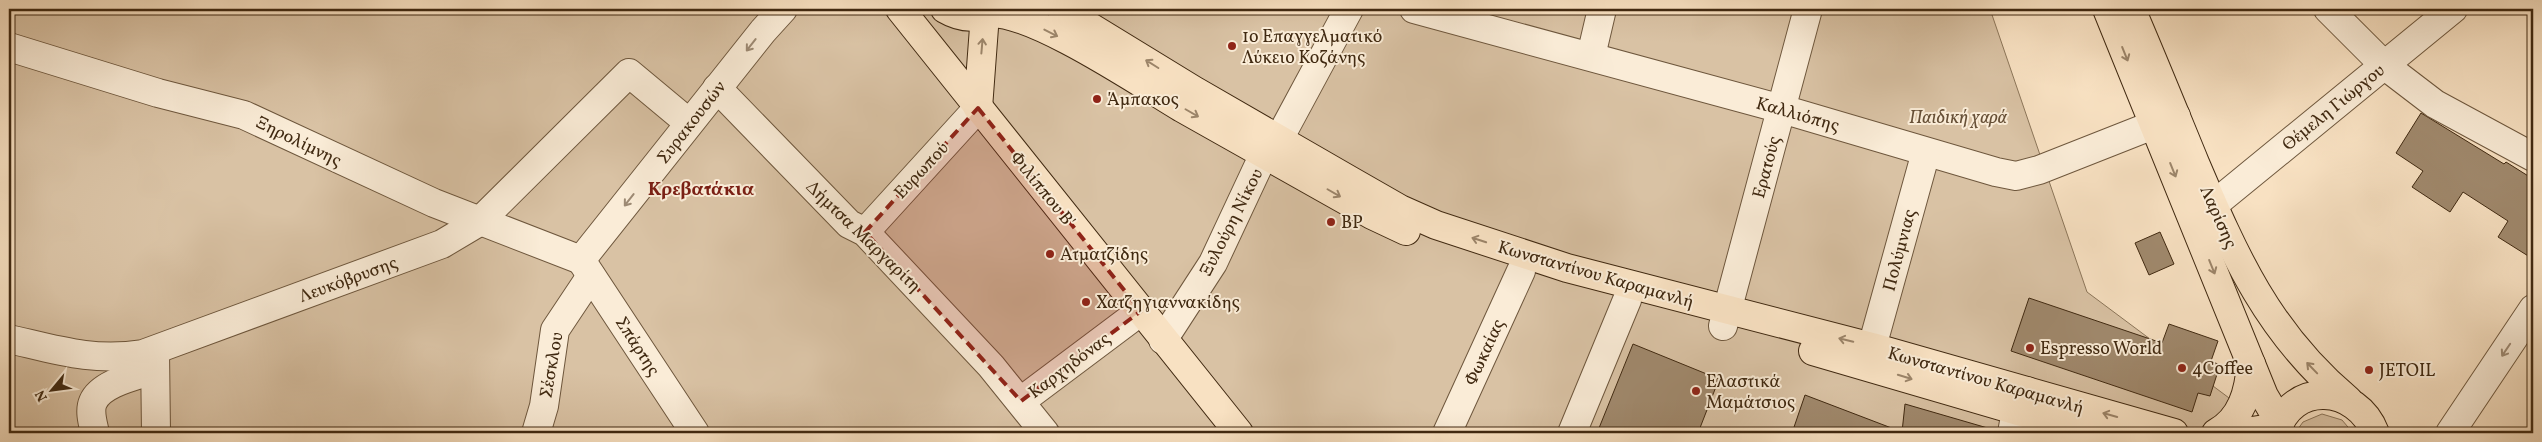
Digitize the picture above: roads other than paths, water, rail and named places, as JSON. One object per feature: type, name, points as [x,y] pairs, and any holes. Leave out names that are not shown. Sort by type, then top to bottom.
[{"type":"main road","name":"Φιλίππου Β'","points":[[900,9],[1239,433]]},
{"type":"main road","points":[[940,9],[941,61]]},
{"type":"main road","name":"Κωνσταντίνου Καραμανλή","points":[[945,9],[964,16],[1000,12],[1016,17],[1075,45],[1272,146],[1436,225],[2018,412],[2093,433]]},
{"type":"main road","name":"Κωνσταντίνου Καραμανλή","points":[[1061,9],[1195,91],[1272,146],[1390,225],[1460,253],[1627,300],[1872,347],[2018,412],[2174,433]]},
{"type":"main road","name":"Λαρίσης","points":[[2107,9],[2165,120]]},
{"type":"main road","name":"Λαρίσης","points":[[2132,9],[2165,120],[2203,214],[2251,364],[2278,428]]},
{"type":"main road","points":[[978,108],[990,12]]},
{"type":"main road","name":"Λαρίσης","points":[[2203,214],[2248,278],[2286,337],[2316,372],[2363,415],[2393,433]]},
{"type":"main road","points":[[2216,433],[2228,426],[2242,405],[2248,387],[2251,364]]},
{"type":"main road","points":[[2240,433],[2278,428],[2286,413],[2304,399],[2326,395],[2363,415]]},
{"type":"street","name":"Συρακουσών","points":[[586,268],[690,123],[763,31],[784,9]]},
{"type":"street","name":"Ξυλούρη Νίκου","points":[[1163,340],[1213,263],[1272,146],[1349,9]]},
{"type":"street","name":"Καλλιόπης","points":[[1414,9],[1591,56],[1782,109],[1996,172],[2016,176],[2039,170],[2165,120]]},
{"type":"street","points":[[1591,56],[1602,9]]},
{"type":"street","name":"Ερατούς","points":[[1726,318],[1808,9]]},
{"type":"street","points":[[2328,9],[2384,65],[2436,104],[2533,157]]},
{"type":"street","name":"Θέμελη Γιώργου","points":[[2203,214],[2454,9]]},
{"type":"street","name":"Ξηρολίμνης","points":[[9,47],[158,93],[244,115],[309,147],[586,268]]},
{"type":"street","name":"Λευκόβρυσης","points":[[9,339],[81,356],[155,360],[442,244],[479,222],[629,73],[690,123]]},
{"type":"street","name":"Δήμτσα Μαργαρίτη","points":[[717,88],[849,224],[864,232],[991,366],[1045,433]]},
{"type":"street","name":"Ευρωπού","points":[[864,232],[978,108]]},
{"type":"street","name":"Πολύμνιας","points":[[1872,347],[1926,152]]},
{"type":"street","name":"Σέσκλου","points":[[536,433],[544,406],[555,330],[586,268]]},
{"type":"street","name":"Σπάρτης","points":[[586,268],[695,433]]},
{"type":"street","name":"Φωκαίας","points":[[1447,433],[1521,270]]},
{"type":"street","points":[[1572,433],[1627,300]]},
{"type":"street","points":[[2450,433],[2533,309]]},
{"type":"street","name":"Καρχηδόνας","points":[[1021,401],[1141,311]]},
{"type":"street","points":[[95,433],[92,403],[97,395],[155,360],[156,433]]},
{"type":"place","name":"1ο Επαγγελματικό Λύκειο Κοζάνης","points":[[1232,46]]},
{"type":"place","name":"Άμπακος","points":[[1097,99]]},
{"type":"place","name":"BP","points":[[1331,222]]},
{"type":"place","name":"Ατματζίδης","points":[[1050,254]]},
{"type":"place","name":"Χατζηγιαννακίδης","points":[[1086,302]]},
{"type":"place","name":"Espresso World","points":[[2030,348]]},
{"type":"place","name":"4Coffee","points":[[2182,368]]},
{"type":"place","name":"JETOIL","points":[[2369,370]]},
{"type":"place","name":"Ελαστικά Μαμάτσιος","points":[[1696,391]]},
{"type":"district","name":"Κρεβατάκια","points":[[701,188]]},
{"type":"park label","name":"Παιδική χαρά","points":[[1958,117]]}]
